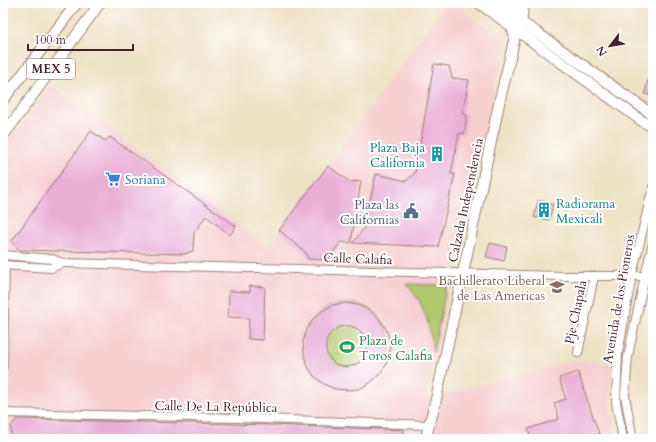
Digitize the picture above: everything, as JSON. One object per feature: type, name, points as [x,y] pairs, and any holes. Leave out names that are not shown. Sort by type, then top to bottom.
[{"type":"main road","name":"MEX 5","points":[[3,100],[77,3]]},
{"type":"main road","name":"MEX 5","points":[[3,136],[100,3]]},
{"type":"main road","points":[[479,3],[653,115]]},
{"type":"main road","points":[[492,3],[516,27],[642,121],[653,127]]},
{"type":"main road","name":"Calzada Independencia","points":[[515,3],[516,27]]},
{"type":"main road","name":"Calzada Independencia","points":[[426,439],[435,404],[516,27],[523,3]]},
{"type":"street","name":"Avenida de los Pioneros","points":[[623,439],[616,402],[618,353],[632,275],[653,187]]},
{"type":"street","name":"Avenida de los Pioneros","points":[[633,439],[625,396],[628,356],[649,276],[653,243]]},
{"type":"street","name":"Calle Calafia","points":[[3,256],[52,259],[62,263],[462,274],[649,276]]},
{"type":"street","name":"Calle Calafia","points":[[4,265],[51,268],[62,263]]},
{"type":"street","points":[[3,366],[4,265]]},
{"type":"street","name":"Pje Chapala","points":[[578,353],[594,276]]},
{"type":"street","name":"Calle De La República","points":[[3,413],[237,418],[429,425]]},
{"type":"shaded area","points":[[447,3],[452,3],[505,41],[425,399],[578,360],[612,364],[610,409],[617,439],[3,439],[3,150],[51,85],[268,246]]},
{"type":"green space","points":[[406,284],[447,285],[433,352],[426,315],[418,299]]},
{"type":"green space","name":"Plaza de Toros Calafia","points":[[347,303],[363,306],[371,310],[383,322],[387,330],[390,346],[387,362],[383,370],[371,382],[363,386],[347,389],[331,386],[323,382],[311,370],[307,362],[304,346],[307,330],[311,322],[323,310],[331,306]]},
{"type":"building","name":"Plaza Baja California","points":[[434,64],[449,66],[452,78],[469,80],[462,114],[467,115],[464,134],[459,133],[451,174],[455,174],[438,247],[353,243],[364,228],[376,174],[406,181],[415,173]]},
{"type":"building","points":[[648,79],[653,80],[653,96],[645,94]]},
{"type":"building","name":"Soriana","points":[[91,131],[105,141],[110,137],[236,226],[230,235],[206,216],[194,233],[193,251],[184,254],[20,250],[11,242]]},
{"type":"building","points":[[328,166],[350,182],[361,181],[351,243],[341,242],[327,260],[308,259],[306,253],[279,230]]},
{"type":"building","name":"Radiorama Mexicali","points":[[538,201],[553,205],[549,220],[534,217]]},
{"type":"building","points":[[490,243],[507,247],[504,261],[486,257]]},
{"type":"building","points":[[250,286],[265,287],[263,340],[248,339],[249,318],[228,317],[229,291],[250,292]]},
{"type":"building","name":"Plaza de Toros Calafia","points":[[346,303],[358,305],[370,310],[379,318],[386,329],[390,341],[390,353],[386,365],[379,375],[370,383],[359,389],[335,389],[324,384],[314,376],[307,365],[303,342],[306,330],[313,319],[322,311],[333,305]],"holes":[[[351,326],[358,329],[363,334],[367,348],[361,361],[348,367],[341,366],[335,364],[327,354],[326,341],[329,335],[339,327]]]},
{"type":"building","points":[[578,372],[599,434],[584,439],[531,439],[528,429],[559,419],[554,403],[566,399],[559,378]]},
{"type":"building","points":[[17,419],[404,430],[403,439],[11,439],[11,426]]},
{"type":"place","name":"Plaza Baja California","points":[[437,154]]},
{"type":"place","name":"Soriana","points":[[113,179]]},
{"type":"place","name":"Radiorama Mexicali","points":[[544,210]]},
{"type":"place","name":"Plaza las Californias","points":[[411,211]]},
{"type":"place","name":"Bachillerato Liberal de Las Americas","points":[[557,287]]},
{"type":"place","name":"Plaza de Toros Calafia","points":[[347,347]]}]
